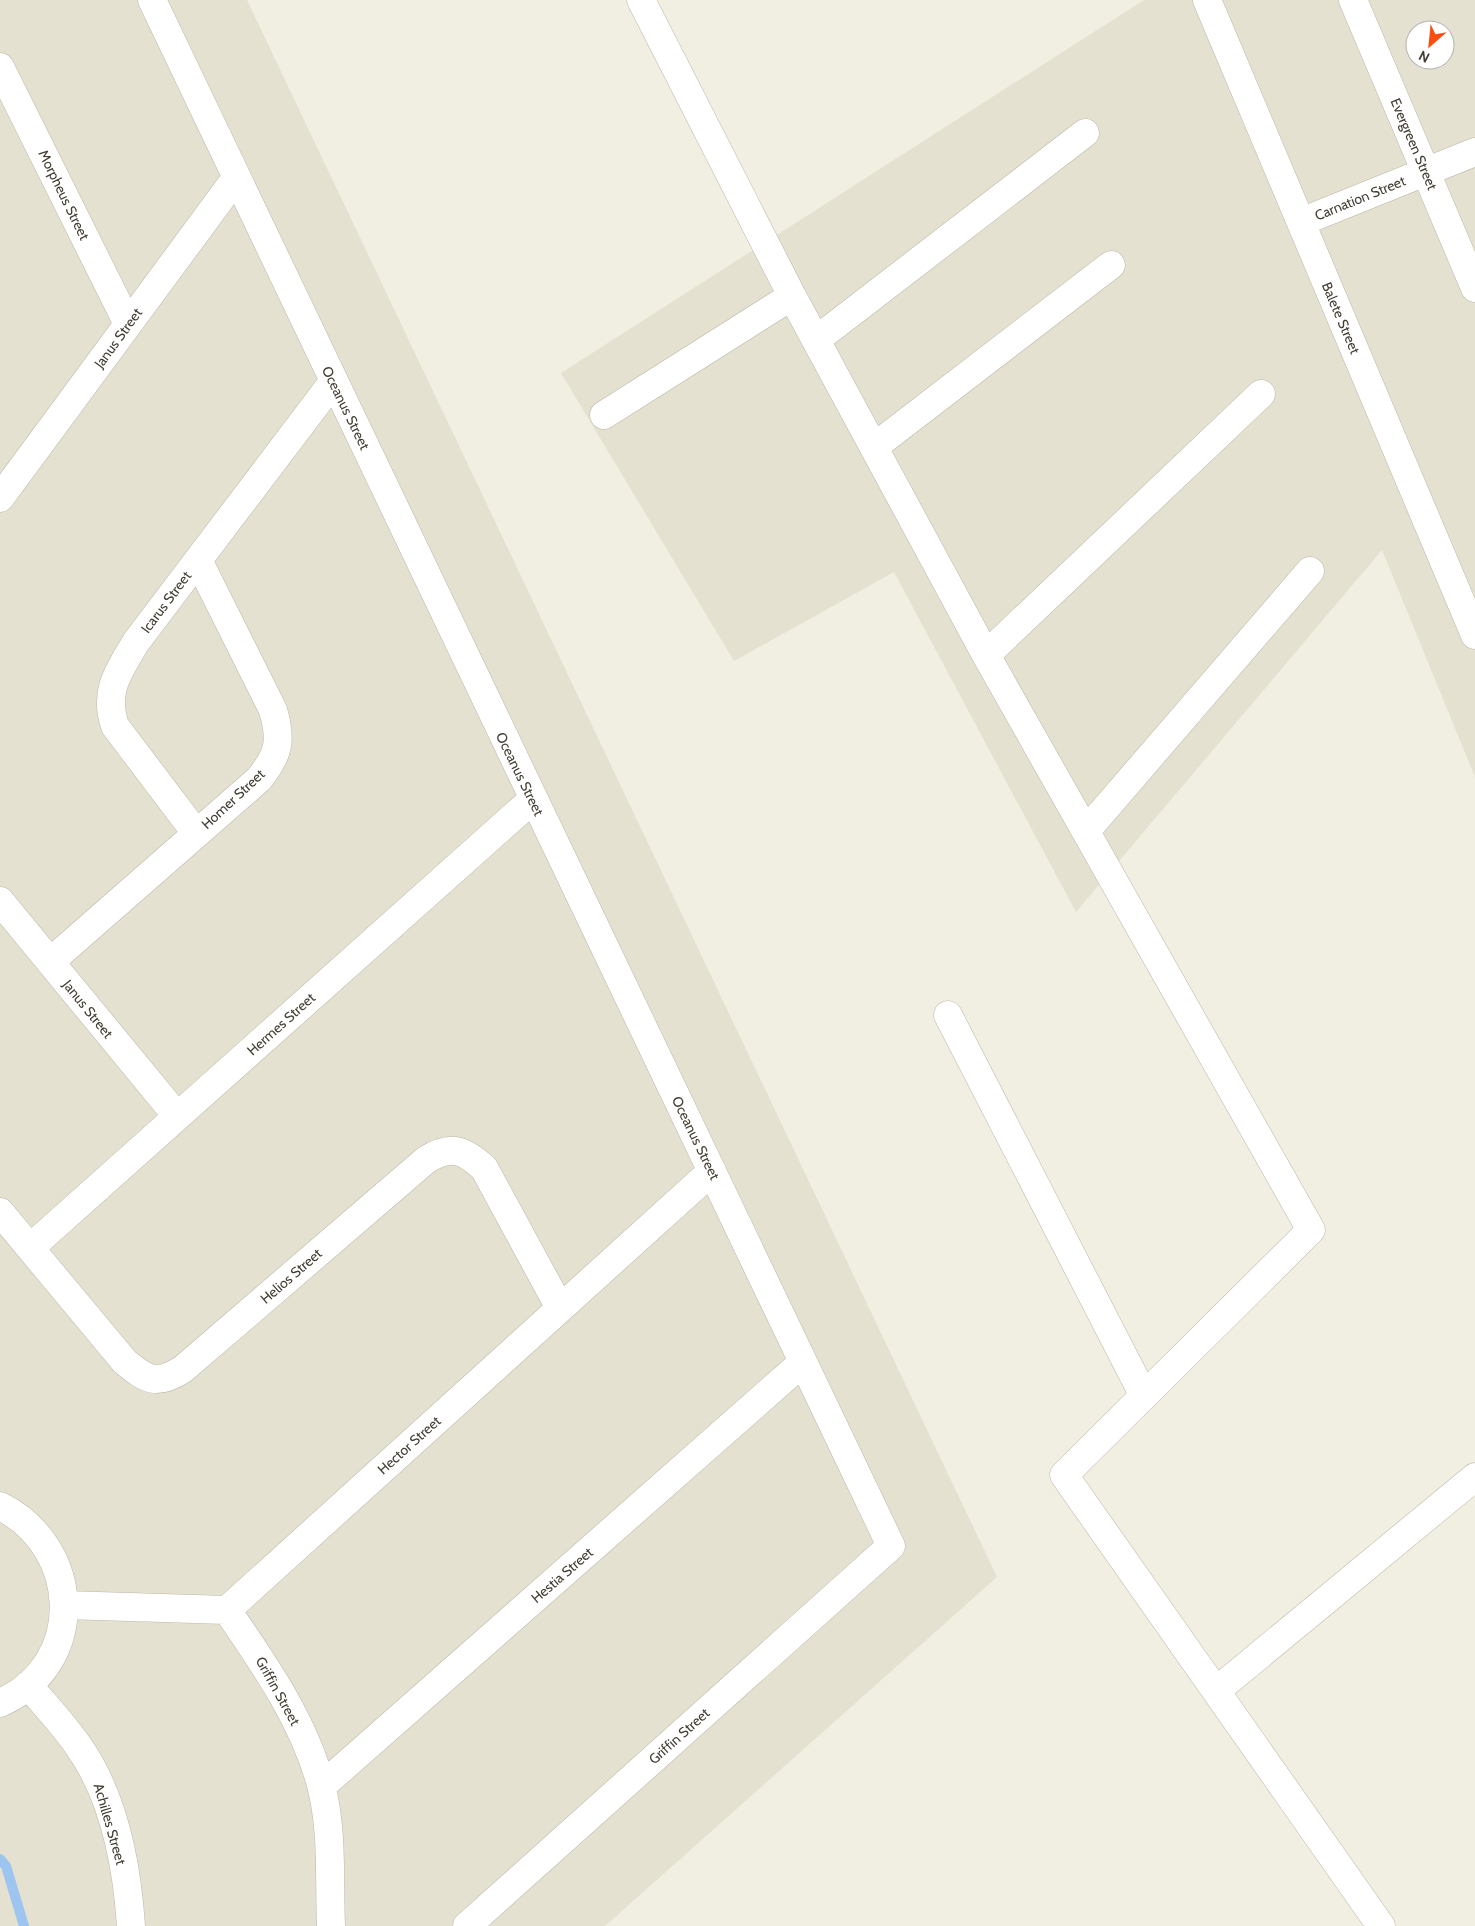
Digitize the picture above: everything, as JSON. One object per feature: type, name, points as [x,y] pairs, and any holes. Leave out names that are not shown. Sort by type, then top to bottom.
[{"type":"street","name":"Oceanus Street","points":[[152,0],[532,800],[891,1546]]},
{"type":"street","points":[[641,0],[792,296],[986,655],[1311,1230],[1064,1475],[1381,1926]]},
{"type":"street","name":"Balete Street","points":[[1207,0],[1475,635]]},
{"type":"street","name":"Evergreen Street","points":[[1352,0],[1475,288]]},
{"type":"street","name":"Morpheus Street","points":[[0,67],[128,324]]},
{"type":"street","points":[[816,340],[1085,133]]},
{"type":"street","name":"Carnation Street","points":[[1301,222],[1475,152]]},
{"type":"street","name":"Janus Street","points":[[2,488],[128,324],[236,178]]},
{"type":"street","points":[[874,447],[1111,265]]},
{"type":"street","points":[[604,414],[792,296]]},
{"type":"street","name":"Icarus Street","points":[[196,833],[115,726],[110,711],[110,695],[119,671],[136,642],[333,382]]},
{"type":"street","points":[[986,655],[1262,394]]},
{"type":"street","name":"Homer Street","points":[[50,962],[259,779],[272,762],[278,748],[278,726],[273,710],[198,560]]},
{"type":"street","points":[[1086,832],[1310,571]]},
{"type":"street","name":"Hermes Street","points":[[30,1248],[532,800]]},
{"type":"street","name":"Janus Street","points":[[0,901],[177,1116]]},
{"type":"street","points":[[948,1015],[1144,1396]]},
{"type":"street","name":"Helios Street","points":[[0,1212],[125,1362],[140,1374],[154,1380],[170,1378],[183,1369],[426,1160],[439,1152],[454,1150],[470,1156],[484,1168],[560,1308]]},
{"type":"street","name":"Hector Street","points":[[227,1610],[712,1171]]},
{"type":"street","name":"Hestia Street","points":[[322,1786],[802,1363]]},
{"type":"street","points":[[1216,1691],[1475,1477]]},
{"type":"street","points":[[0,1506],[14,1513],[31,1526],[45,1543],[56,1562],[62,1583],[65,1605],[62,1627],[55,1648],[44,1668],[28,1685],[0,1703]]},
{"type":"street","name":"Griffin Street","points":[[468,1926],[891,1546]]},
{"type":"street","points":[[65,1605],[227,1610]]},
{"type":"street","name":"Griffin Street","points":[[227,1610],[260,1659],[286,1703],[310,1751],[322,1786],[331,1858],[331,1926]]},
{"type":"street","name":"Achilles Street","points":[[28,1685],[79,1747],[98,1778],[123,1864],[130,1926]]},
{"type":"shaded area","points":[[0,0],[247,0],[997,1577],[605,1926],[0,1926]]},
{"type":"shaded area","points":[[1144,0],[1475,0],[1475,777],[1382,550],[1076,912],[894,572],[734,661],[561,373]]},
{"type":"waterway","points":[[0,1859],[6,1866],[24,1926]]}]
